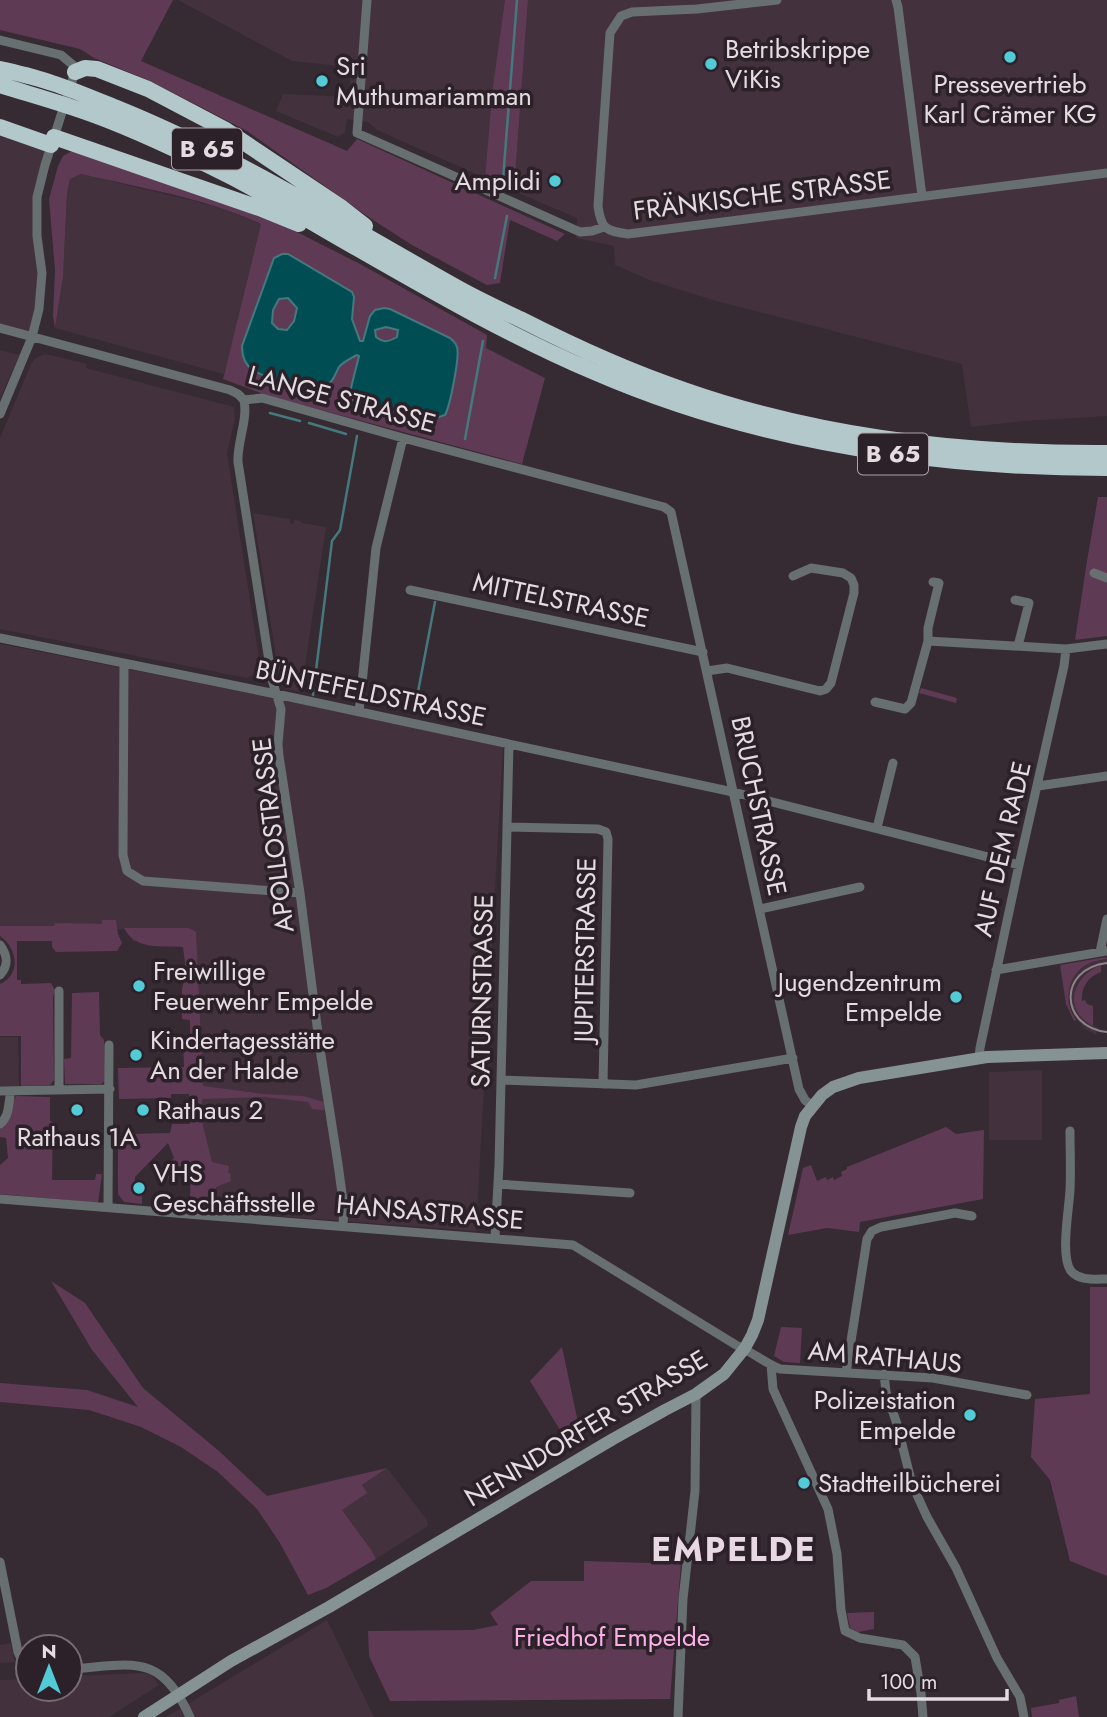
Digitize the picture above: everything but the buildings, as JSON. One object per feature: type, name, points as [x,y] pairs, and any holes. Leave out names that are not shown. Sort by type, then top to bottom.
[{"type":"highway","points":[[75,72],[85,68],[97,69],[148,89],[224,129],[342,208],[402,256]]},
{"type":"highway","name":"B 65","points":[[0,69],[52,83],[165,128],[235,163],[470,294],[570,344],[686,391],[770,415],[873,436],[929,444],[1107,453]]},
{"type":"highway","name":"B 65","points":[[0,85],[96,116],[159,142],[270,197],[363,252],[502,328],[595,373],[684,406],[817,441],[927,458],[1011,465],[1107,468]]},
{"type":"highway","points":[[0,127],[55,135],[262,209],[363,252]]},
{"type":"street","points":[[367,0],[357,133],[580,232],[604,228]]},
{"type":"street","name":"FRÄNKISCHE STRASSE","points":[[777,0],[697,9],[632,12],[621,16],[615,23],[610,33],[598,206],[604,228],[628,234],[1107,173]]},
{"type":"street","name":"FRÄNKISCHE STRASSE","points":[[895,0],[922,196]]},
{"type":"street","points":[[0,40],[61,55],[73,65],[75,72],[37,197],[37,236],[42,273],[39,309],[32,337],[0,414]]},
{"type":"street","name":"LANGE STRASSE","points":[[0,328],[230,390],[244,400],[262,398],[664,507],[671,512]]},
{"type":"street","name":"APOLLOSTRASSE","points":[[244,400],[245,417],[238,463],[272,680],[281,709],[279,756],[338,1164],[344,1209],[343,1225]]},
{"type":"street","points":[[359,712],[376,548],[403,438]]},
{"type":"street","name":"BRUCHSTRASSE","points":[[671,512],[799,1088],[805,1100],[812,1106]]},
{"type":"street","points":[[707,671],[727,668],[820,691],[826,689],[831,683],[854,585],[851,578],[843,573],[811,568],[793,576]]},
{"type":"street","points":[[1094,573],[1107,578]]},
{"type":"street","points":[[875,702],[905,709],[911,703],[928,641],[928,628],[939,583],[933,582]]},
{"type":"street","name":"MITTELSTRASSE","points":[[410,590],[703,652]]},
{"type":"street","points":[[1015,600],[1028,603],[1018,646]]},
{"type":"street","name":"BÜNTEFELDSTRASSE","points":[[0,638],[733,792],[1019,865]]},
{"type":"street","points":[[928,641],[1066,649],[1107,644]]},
{"type":"street","name":"AUF DEM RADE","points":[[979,1058],[1019,865],[1065,666],[1066,649]]},
{"type":"street","points":[[124,663],[123,855],[127,871],[143,881],[300,893]]},
{"type":"street","name":"SATURNSTRASSE","points":[[495,1238],[509,744]]},
{"type":"street","points":[[877,828],[892,763]]},
{"type":"street","points":[[1038,786],[1107,776]]},
{"type":"street","name":"JUPITERSTRASSE","points":[[507,827],[606,832],[603,1084]]},
{"type":"street","points":[[760,909],[860,887]]},
{"type":"street","points":[[996,970],[1103,952],[1107,919]]},
{"type":"street","points":[[0,945],[6,952],[7,962],[0,975]]},
{"type":"street","points":[[59,991],[59,1090]]},
{"type":"street","points":[[108,1207],[109,1045]]},
{"type":"street","name":"NENNDORFER STRASSE","points":[[144,1717],[231,1661],[330,1607],[605,1443],[696,1394],[724,1374],[745,1349],[758,1320],[805,1116],[822,1095],[833,1087],[867,1076],[979,1058],[1107,1053]]},
{"type":"street","points":[[501,1080],[636,1085],[793,1058]]},
{"type":"street","points":[[0,1091],[110,1089]]},
{"type":"street","points":[[0,1124],[8,1112],[11,1091]]},
{"type":"street","points":[[1070,1131],[1067,1259],[1070,1269],[1077,1276],[1107,1279]]},
{"type":"street","points":[[498,1184],[630,1193]]},
{"type":"street","name":"HANSASTRASSE","points":[[0,1199],[573,1245],[745,1349]]},
{"type":"street","points":[[846,1373],[867,1239],[872,1231],[955,1213],[972,1216]]},
{"type":"street","name":"AM RATHAUS","points":[[745,1349],[780,1369],[933,1378],[1027,1395]]},
{"type":"street","points":[[771,1365],[773,1389],[828,1510],[837,1554],[845,1632],[860,1638],[902,1645],[915,1657],[923,1717]]},
{"type":"street","points":[[884,1374],[886,1392],[912,1484],[997,1657],[1020,1697],[1024,1717]]},
{"type":"street","points":[[678,1717],[683,1599],[695,1491],[696,1394]]},
{"type":"street","points":[[0,1562],[14,1633]]},
{"type":"street","points":[[84,1668],[134,1665],[147,1667],[164,1676],[184,1703],[190,1717]]},
{"type":"shaded area","points":[[178,0],[505,0],[492,93],[485,178],[377,130],[368,122],[347,119],[345,132],[338,137],[276,111],[283,94],[349,97],[351,67],[292,61]]},
{"type":"shaded area","points":[[528,0],[1107,0],[1107,416],[971,427],[962,364],[716,301],[652,281],[615,265],[614,246],[576,238],[577,218],[514,191]]},
{"type":"shaded area","points":[[0,127],[51,145],[40,182],[40,258],[32,337],[0,328]]},
{"type":"shaded area","points":[[81,174],[194,201],[261,224],[224,374],[55,328],[63,277],[67,193],[70,179]]},
{"type":"shaded area","points":[[0,350],[19,355],[0,399]]},
{"type":"shaded area","points":[[46,354],[87,364],[86,368],[234,407],[235,419],[227,453],[261,671],[247,678],[0,629],[0,438],[31,364],[37,357]]},
{"type":"shaded area","points":[[253,513],[290,519],[290,523],[294,524],[294,520],[326,527],[301,692],[287,689],[280,681]]},
{"type":"shaded area","points":[[0,644],[285,700],[503,747],[476,1231],[198,1210],[194,942],[132,941],[131,929],[0,928]]},
{"type":"shaded area","points":[[1107,959],[1107,964],[1086,973],[1077,983],[1075,990],[1077,1010],[1093,1026],[1098,1027],[1096,1035],[1085,1029],[1073,1015],[1068,992],[1079,971],[1088,964]]},
{"type":"shaded area","points":[[0,1037],[18,1037],[19,1086],[0,1086]]},
{"type":"shaded area","points":[[1042,1070],[1042,1140],[989,1140],[989,1072]]},
{"type":"shaded area","points":[[387,1468],[427,1520],[428,1526],[376,1559],[342,1510],[366,1493],[362,1485]]},
{"type":"shaded area","points":[[327,1620],[374,1717],[166,1717]]},
{"type":"shaded area","points":[[11,1643],[14,1662],[0,1663],[0,1645]]},
{"type":"shaded area","points":[[144,1673],[151,1675],[159,1685],[109,1717],[0,1717],[0,1680],[14,1680],[14,1703],[84,1703],[84,1675]]},
{"type":"green space","points":[[0,0],[173,0],[141,61],[347,151],[357,139],[565,234],[557,241],[510,220],[500,283],[487,285],[412,245],[247,131],[148,80],[94,58],[80,49],[0,30]]},
{"type":"green space","points":[[505,0],[528,0],[514,191],[485,178],[492,93]]},
{"type":"green space","points":[[72,151],[92,156],[285,226],[362,265],[487,335],[486,348],[545,378],[522,464],[269,396],[223,379],[261,224],[195,200],[81,174],[70,179],[63,277],[55,328],[55,270],[49,199],[63,156]],"holes":[[[278,255],[354,297],[352,319],[360,341],[363,342],[390,309],[450,338],[455,343],[458,352],[456,370],[445,415],[427,421],[353,401],[350,392],[359,356],[357,355],[340,366],[335,377],[242,346],[274,258]]]},
{"type":"green space","points":[[288,298],[297,308],[294,321],[287,330],[278,329],[272,323],[273,310],[279,299]]},
{"type":"green space","points":[[386,327],[398,330],[397,337],[386,341],[375,337],[375,330]]},
{"type":"green space","points":[[1098,497],[1107,497],[1107,636],[1075,640],[1087,561]]},
{"type":"green space","points":[[921,688],[957,698],[956,703],[919,693]]},
{"type":"green space","points":[[102,920],[116,920],[122,943],[117,951],[56,952],[52,941],[17,941],[17,980],[21,980],[21,984],[51,983],[55,990],[54,1080],[50,1085],[21,1086],[21,1036],[0,1036],[0,984],[12,974],[15,961],[10,947],[0,936],[0,926],[102,924]]},
{"type":"green space","points":[[124,928],[189,928],[196,932],[203,1086],[303,1096],[324,1102],[324,1110],[312,1109],[308,1102],[264,1097],[202,1099],[203,1126],[212,1162],[229,1166],[231,1181],[216,1187],[216,1213],[202,1210],[190,1196],[191,1166],[174,1166],[173,1180],[164,1177],[159,1171],[174,1158],[168,1143],[135,1177],[135,1192],[142,1192],[142,1204],[124,1202],[118,1194],[118,1140],[130,1134],[170,1133],[172,1124],[190,1124],[189,1094],[171,1094],[171,1098],[119,1099],[118,1068],[184,1067],[183,1040],[190,1038],[190,1020],[182,1019],[182,989],[186,971],[183,947],[142,943],[134,940]]},
{"type":"green space","points":[[1106,957],[1107,959],[1083,967],[1072,980],[1068,996],[1076,1020],[1074,1021],[1066,1004],[1060,965]]},
{"type":"green space","points":[[1101,965],[1101,972],[1086,983],[1082,996],[1082,1001],[1085,1000],[1093,1006],[1093,1026],[1077,1011],[1074,994],[1083,977]]},
{"type":"green space","points":[[99,992],[105,1081],[101,1084],[65,1084],[64,1059],[71,1058],[72,993]]},
{"type":"green space","points":[[16,1096],[50,1097],[50,1121],[53,1122],[52,1180],[95,1180],[96,1174],[102,1174],[98,1203],[0,1194],[0,1165],[8,1158],[6,1138],[0,1137],[0,1128]]},
{"type":"green space","points":[[946,1127],[956,1134],[984,1130],[983,1199],[860,1222],[859,1232],[827,1228],[788,1235],[803,1168],[811,1165],[817,1181],[826,1177],[827,1180],[833,1177],[834,1180],[842,1176],[841,1172],[847,1167]]},
{"type":"green space","points":[[51,1281],[85,1303],[143,1388],[219,1451],[267,1496],[387,1468],[362,1485],[367,1493],[342,1510],[376,1559],[326,1588],[308,1595],[280,1543],[257,1509],[218,1472],[181,1447],[141,1427],[89,1410],[0,1402],[0,1383],[87,1390],[138,1407],[92,1350]]},
{"type":"green space","points":[[1090,1287],[1107,1287],[1107,1576],[1070,1561],[1050,1480],[1031,1457],[1035,1399],[1090,1394]]},
{"type":"green space","points":[[781,1327],[802,1328],[800,1363],[784,1362],[774,1356]]},
{"type":"green space","points":[[562,1347],[582,1441],[571,1448],[530,1381]]},
{"type":"green space","name":"Friedhof Empelde","points":[[584,1561],[681,1564],[670,1699],[390,1701],[369,1656],[368,1631],[473,1630],[498,1625],[490,1613],[531,1581],[584,1581]]},
{"type":"green space","points":[[874,1612],[874,1629],[858,1632],[850,1628],[847,1613]]},
{"type":"green space","points":[[1076,1696],[1079,1717],[1032,1717],[1031,1708],[1059,1703],[1059,1700]]},
{"type":"water","points":[[288,254],[352,292],[352,319],[360,341],[363,341],[370,316],[375,310],[384,308],[455,342],[458,352],[456,370],[445,415],[427,421],[353,401],[350,392],[359,356],[357,355],[339,367],[327,385],[320,387],[289,384],[250,368],[244,360],[242,346],[274,258]],"holes":[[[288,298],[297,308],[294,321],[287,330],[278,329],[272,323],[273,310],[279,299]],[[386,327],[398,330],[397,337],[386,341],[376,337],[375,330]]]},
{"type":"waterway","points":[[503,179],[517,0]]},
{"type":"waterway","points":[[495,278],[507,216]]},
{"type":"waterway","points":[[465,439],[483,341]]},
{"type":"waterway","points":[[270,413],[300,421]]},
{"type":"waterway","points":[[309,423],[346,434]]},
{"type":"waterway","points":[[313,695],[332,541],[340,530],[357,436]]},
{"type":"waterway","points":[[414,713],[435,602]]},
{"type":"tram line","points":[[1107,963],[1091,967],[1079,976],[1073,986],[1071,998],[1073,1010],[1080,1020],[1091,1028],[1107,1032]]},
{"type":"place","name":"Pressevertrieb Karl Crämer KG","points":[[1010,57]]},
{"type":"place","name":"Betribskrippe ViKis","points":[[711,64]]},
{"type":"place","name":"Sri Muthumariamman","points":[[322,81]]},
{"type":"place","name":"Amplidi","points":[[555,181]]},
{"type":"place","name":"Freiwillige Feuerwehr Empelde","points":[[139,986]]},
{"type":"place","name":"Jugendzentrum Empelde","points":[[956,997]]},
{"type":"place","name":"Kindertagesstätte An der Halde","points":[[136,1055]]},
{"type":"place","name":"Rathaus 1A","points":[[77,1110]]},
{"type":"place","name":"Rathaus 2","points":[[143,1110]]},
{"type":"place","name":"VHS Geschäftsstelle","points":[[139,1188]]},
{"type":"place","name":"Polizeistation Empelde","points":[[970,1415]]},
{"type":"place","name":"Stadtteilbücherei","points":[[804,1483]]},
{"type":"district","name":"EMPELDE","points":[[734,1549]]}]
